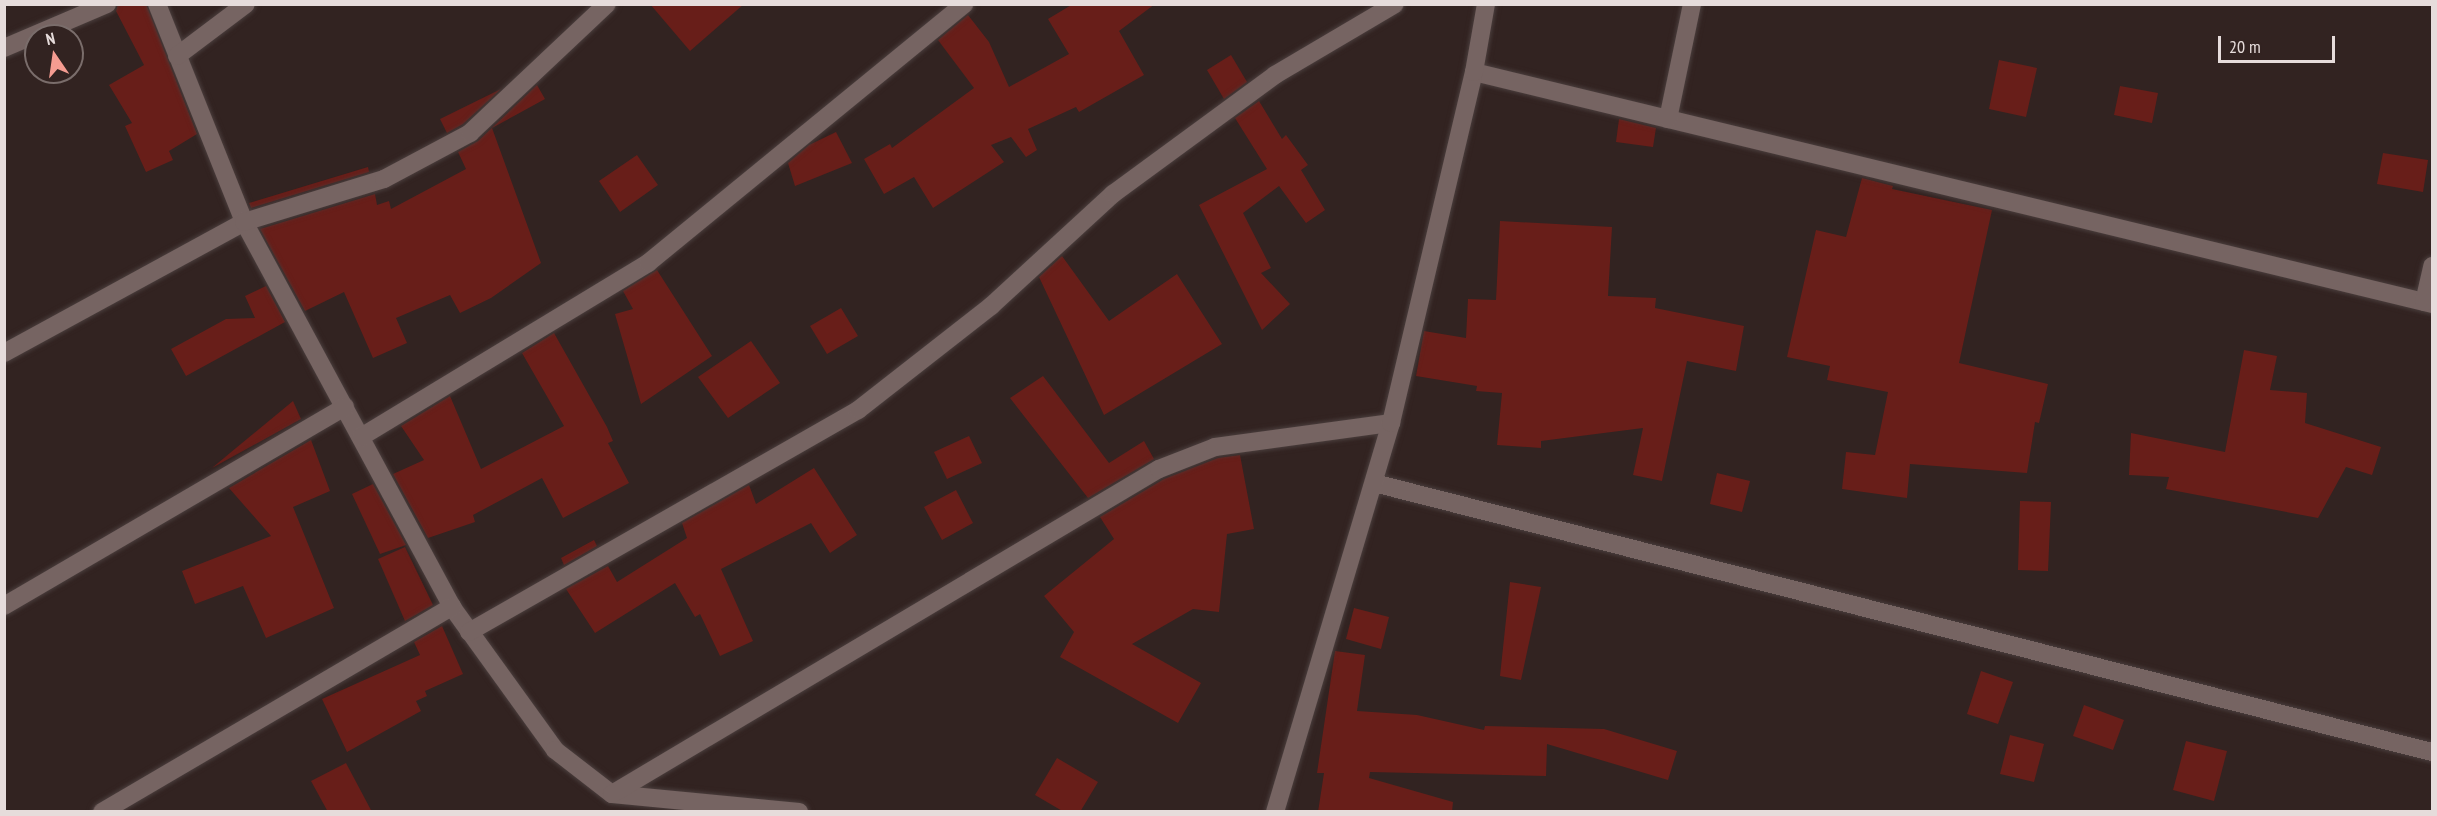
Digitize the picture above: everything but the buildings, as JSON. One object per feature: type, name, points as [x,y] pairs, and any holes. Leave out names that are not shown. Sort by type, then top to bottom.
[{"type":"street","points":[[4,48],[107,4]]},
{"type":"street","points":[[157,4],[244,222],[452,608],[555,750],[612,794],[800,812]]},
{"type":"street","points":[[177,56],[246,4]]},
{"type":"street","points":[[4,353],[244,222],[384,179],[470,133],[607,4]]},
{"type":"street","points":[[361,437],[648,263],[964,4]]},
{"type":"street","points":[[469,632],[858,410],[991,306],[1113,194],[1275,75],[1395,4]]},
{"type":"street","points":[[1275,812],[1391,423],[1474,72],[1486,4]]},
{"type":"street","points":[[1668,119],[1692,4]]},
{"type":"street","points":[[1474,72],[2428,303],[2433,266]]},
{"type":"street","points":[[4,606],[345,407]]},
{"type":"street","points":[[612,794],[1160,469],[1215,447],[1391,423]]},
{"type":"street","points":[[1374,483],[2433,752]]},
{"type":"street","points":[[102,812],[452,608]]}]
